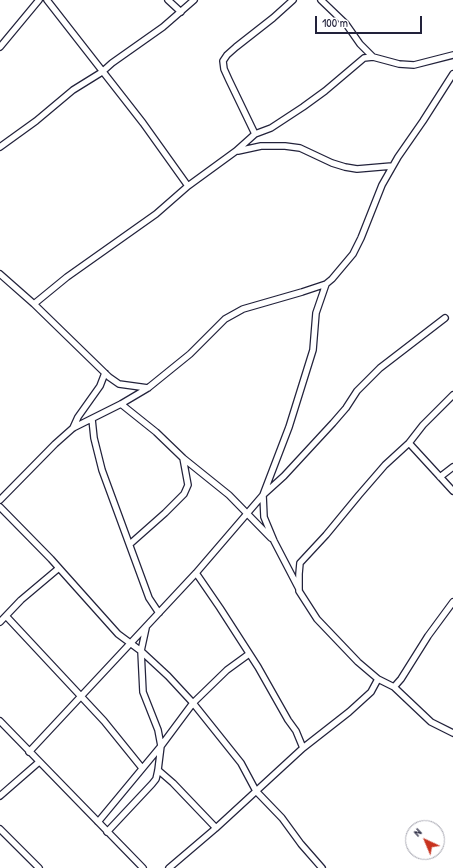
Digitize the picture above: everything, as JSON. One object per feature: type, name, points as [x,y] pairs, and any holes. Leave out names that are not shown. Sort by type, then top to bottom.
[{"type":"street","points":[[0,47],[39,0]]},
{"type":"street","points":[[47,0],[143,123],[188,186]]},
{"type":"street","points":[[168,0],[181,12]]},
{"type":"street","points":[[0,147],[31,125],[73,90],[102,72],[158,30],[194,0]]},
{"type":"street","points":[[255,134],[224,69],[223,60],[231,51],[293,0]]},
{"type":"street","points":[[321,0],[346,24],[360,44],[373,57]]},
{"type":"street","points":[[34,304],[67,277],[156,214],[188,186],[236,152],[255,134],[271,128],[325,91],[361,61],[373,57],[399,64],[414,65],[453,55]]},
{"type":"street","points":[[453,74],[423,122],[392,166],[382,184],[361,238],[353,254],[346,264],[326,284],[316,313],[314,350],[289,427],[263,495],[264,517],[274,541],[299,590],[317,619],[358,662],[378,679],[394,687],[431,722],[453,732]]},
{"type":"street","points":[[236,152],[261,146],[285,146],[300,148],[332,163],[345,167],[358,169],[392,166]]},
{"type":"street","points":[[0,274],[34,304],[105,373],[119,384],[148,388]]},
{"type":"street","points":[[0,500],[55,444],[73,428],[121,404],[148,388],[190,354],[225,319],[243,309],[326,284]]},
{"type":"street","points":[[29,752],[146,628],[248,514],[263,495],[284,476],[333,423],[346,408],[356,391],[374,374],[445,318]]},
{"type":"street","points":[[73,428],[78,417],[100,386],[105,373]]},
{"type":"street","points":[[299,590],[300,563],[326,535],[385,465],[409,443],[423,425],[453,395]]},
{"type":"street","points":[[121,404],[156,432],[183,458],[228,495],[274,541]]},
{"type":"street","points":[[92,419],[94,438],[102,470],[149,598],[159,613]]},
{"type":"street","points":[[409,443],[453,491]]},
{"type":"street","points":[[130,544],[184,494],[188,485],[183,458]]},
{"type":"street","points":[[440,476],[453,467]]},
{"type":"street","points":[[0,507],[51,559],[118,634],[141,651],[193,702],[241,764],[256,791],[282,818],[301,844],[322,868]]},
{"type":"street","points":[[0,622],[21,600],[59,568]]},
{"type":"street","points":[[196,573],[220,608],[288,720],[296,730],[303,748]]},
{"type":"street","points":[[394,687],[453,602]]},
{"type":"street","points":[[6,616],[104,722],[142,768]]},
{"type":"street","points":[[107,832],[152,784],[156,779],[158,770],[161,746],[158,730],[143,692],[141,651],[146,628]]},
{"type":"street","points":[[98,822],[161,746],[193,702],[227,670],[249,654]]},
{"type":"street","points":[[169,868],[216,828],[303,748],[371,692],[378,679]]},
{"type":"street","points":[[0,721],[143,868]]},
{"type":"street","points":[[0,796],[39,762]]},
{"type":"street","points":[[158,770],[174,783],[216,828]]},
{"type":"street","points":[[0,829],[39,868]]}]
